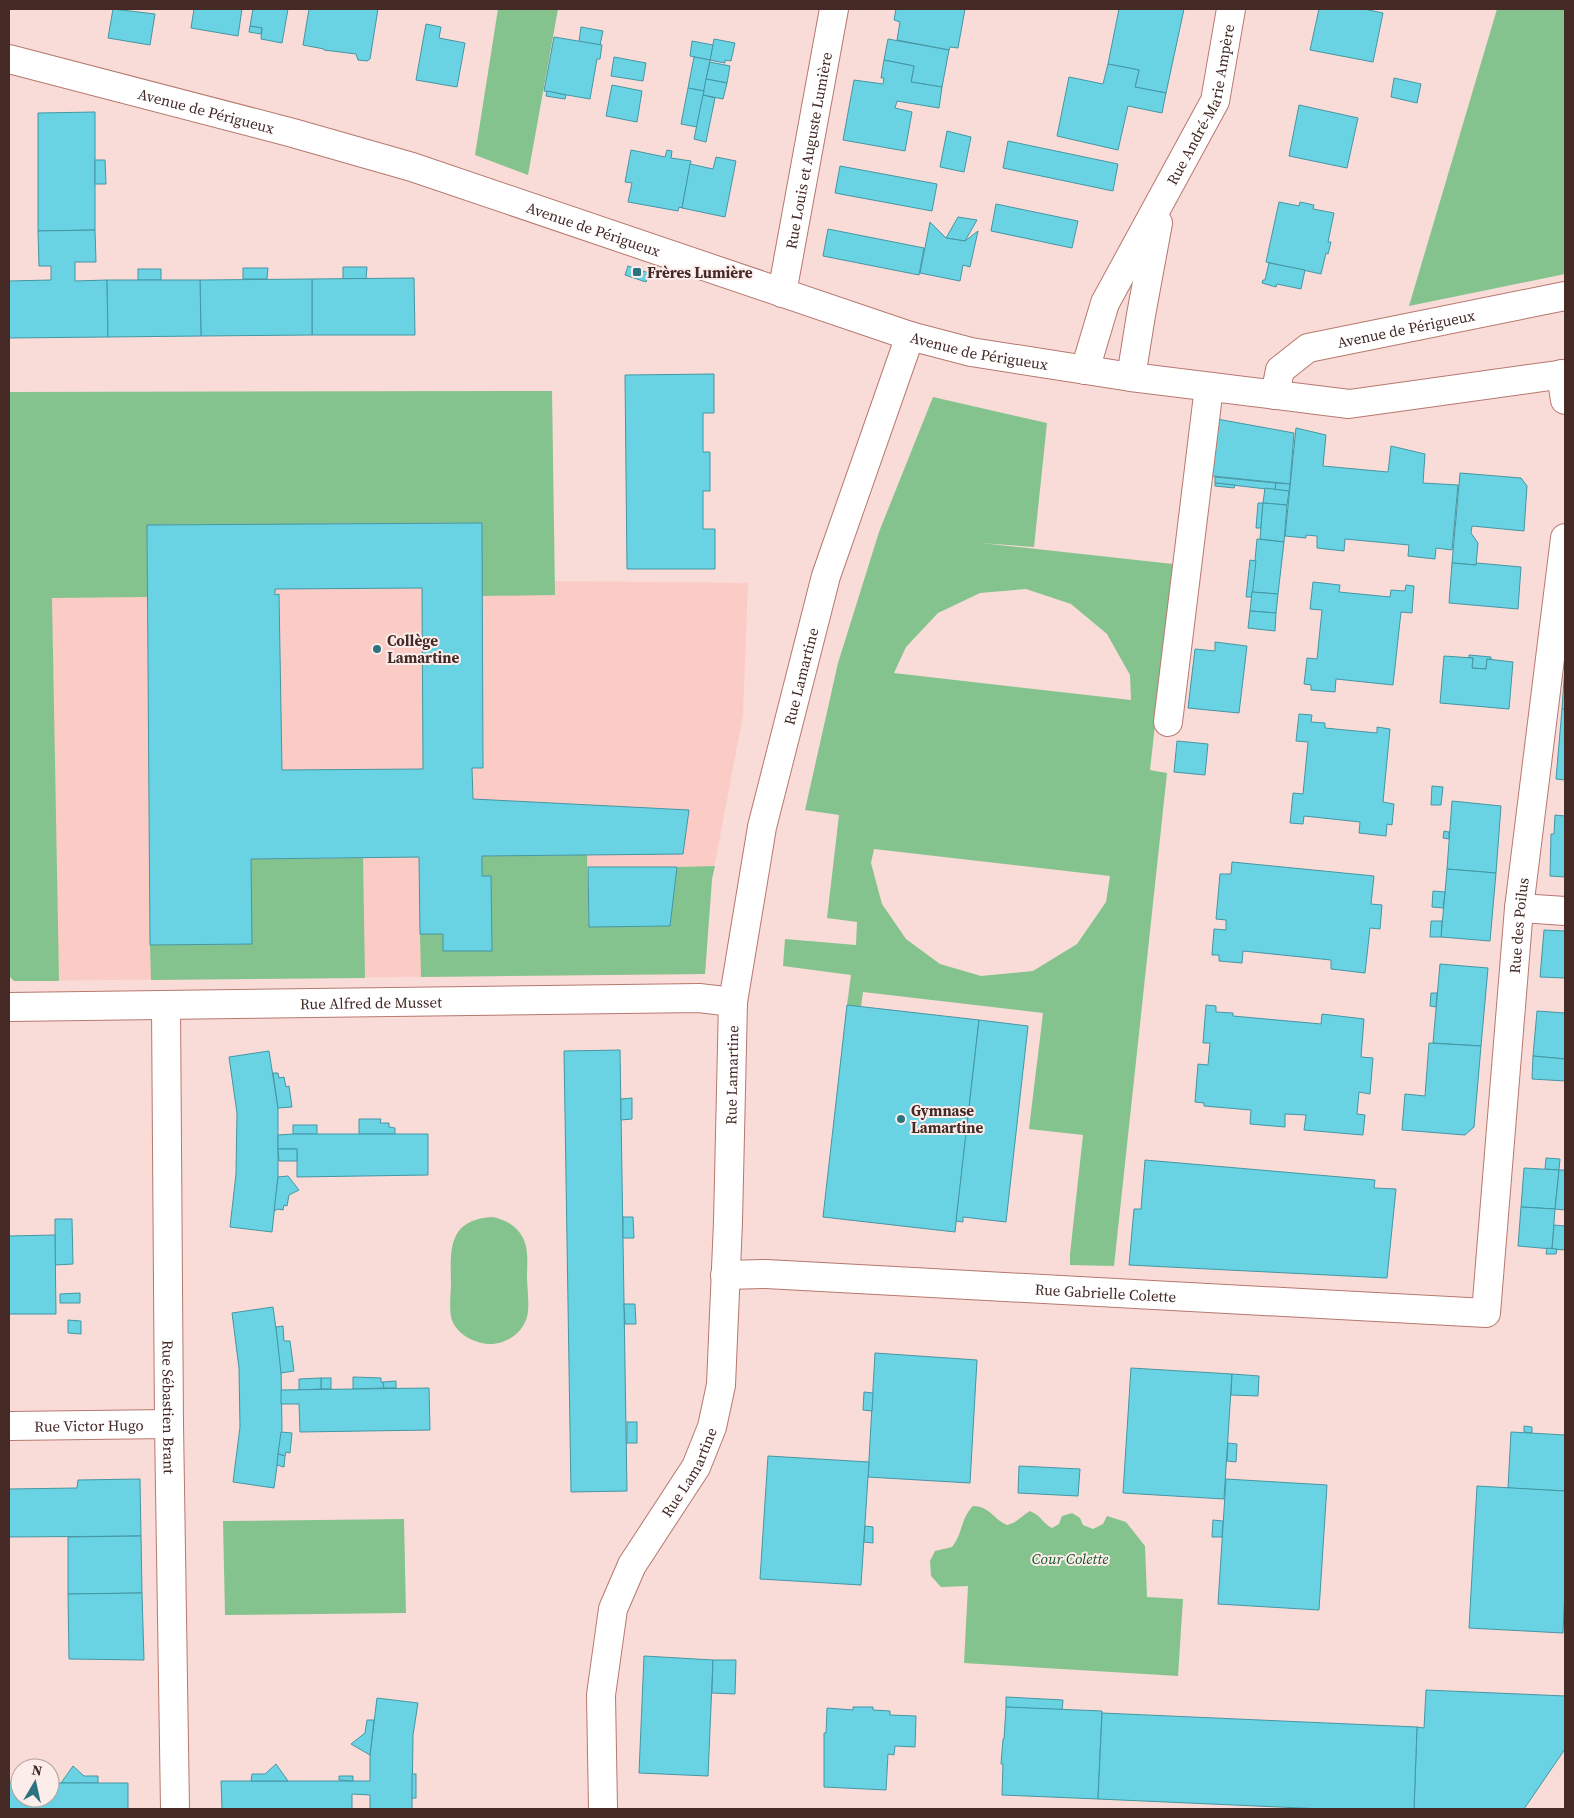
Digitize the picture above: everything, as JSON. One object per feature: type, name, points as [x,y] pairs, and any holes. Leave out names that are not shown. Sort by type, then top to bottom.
[{"type":"street","name":"Rue Louis et Auguste Lumière","points":[[782,293],[834,9]]},
{"type":"street","name":"Rue André-Marie Ampère","points":[[1085,370],[1105,303],[1215,101],[1231,9]]},
{"type":"street","name":"Avenue de Périgueux","points":[[9,59],[293,133],[412,168],[910,336],[971,352],[1131,377],[1349,404],[1564,383]]},
{"type":"street","name":"Rue André-Marie Ampère","points":[[1131,377],[1164,197]]},
{"type":"street","name":"Avenue de Périgueux","points":[[1275,395],[1280,370],[1308,348],[1565,296]]},
{"type":"street","name":"Rue Lamartine","points":[[603,1809],[601,1694],[612,1609],[632,1565],[696,1467],[712,1427],[722,1385],[733,1002],[762,827],[825,583],[910,336]]},
{"type":"street","points":[[1168,722],[1209,387]]},
{"type":"street","name":"Rue des Poilus","points":[[1486,1313],[1519,908],[1565,538]]},
{"type":"street","points":[[1519,908],[1565,911]]},
{"type":"street","name":"Rue Alfred de Musset","points":[[9,1007],[699,998],[733,1002]]},
{"type":"street","name":"Rue Sébastien Brant","points":[[166,1006],[169,1424],[175,1809]]},
{"type":"street","name":"Rue Gabrielle Colette","points":[[725,1275],[766,1274],[1486,1313]]},
{"type":"street","name":"Rue Victor Hugo","points":[[9,1426],[169,1424]]},
{"type":"shaded area","name":"Collège Lamartine","points":[[552,391],[554,581],[748,583],[743,715],[712,879],[705,974],[14,981],[9,976],[9,392]]},
{"type":"green space","points":[[498,9],[558,9],[528,175],[475,155]]},
{"type":"green space","points":[[1497,9],[1565,9],[1565,274],[1409,306]]},
{"type":"green space","points":[[552,391],[555,595],[482,596],[482,523],[147,525],[147,597],[52,598],[59,981],[14,981],[9,976],[9,392]]},
{"type":"green space","points":[[933,397],[1047,423],[1034,547],[981,543],[1173,564],[1150,770],[1167,773],[1114,1266],[1070,1265],[1083,1135],[1029,1129],[1043,1013],[863,992],[861,1007],[847,1005],[851,975],[783,966],[785,939],[856,945],[857,922],[827,918],[839,815],[805,810],[838,663],[879,532]],"holes":[[[1026,589],[1071,604],[1107,634],[1130,675],[1131,700],[894,673],[906,647],[938,613],[980,593]],[[874,849],[1110,876],[1106,902],[1077,944],[1033,971],[981,976],[940,964],[906,939],[882,904],[871,863]]]},
{"type":"green space","points":[[587,855],[589,927],[670,926],[677,867],[715,866],[712,879],[705,974],[421,977],[420,934],[443,934],[443,951],[492,951],[490,876],[482,876],[482,856]]},
{"type":"green space","points":[[363,858],[365,978],[151,980],[150,945],[251,944],[251,859]]},
{"type":"green space","points":[[493,1217],[507,1222],[514,1227],[521,1234],[525,1243],[528,1313],[522,1327],[514,1336],[499,1343],[486,1344],[467,1337],[453,1323],[450,1304],[451,1258],[452,1247],[460,1229],[468,1223],[479,1219]]},
{"type":"green space","name":"Cour Colette","points":[[973,1506],[988,1511],[1007,1525],[1030,1511],[1052,1528],[1059,1524],[1062,1516],[1072,1513],[1080,1518],[1083,1525],[1093,1529],[1103,1524],[1107,1516],[1126,1522],[1145,1546],[1147,1597],[1183,1599],[1178,1676],[964,1663],[968,1586],[941,1587],[931,1576],[930,1561],[935,1551],[952,1547],[956,1542],[966,1516]]},
{"type":"green space","points":[[404,1519],[406,1613],[225,1615],[223,1521]]},
{"type":"building","points":[[113,9],[155,14],[150,45],[108,38]]},
{"type":"building","points":[[194,9],[242,9],[238,36],[191,28]]},
{"type":"building","points":[[253,9],[288,9],[282,43],[261,39],[262,28],[250,26]]},
{"type":"building","points":[[309,9],[378,9],[370,59],[367,61],[358,60],[356,54],[303,45]]},
{"type":"building","points":[[896,9],[965,9],[958,48],[950,47],[949,50],[897,40],[900,22],[894,20]]},
{"type":"building","points":[[1119,9],[1184,9],[1166,93],[1135,87],[1139,70],[1108,64]]},
{"type":"building","points":[[1319,9],[1364,9],[1383,13],[1373,62],[1310,50]]},
{"type":"building","points":[[426,24],[441,27],[439,38],[465,43],[457,87],[416,80]]},
{"type":"building","points":[[250,26],[262,28],[261,34],[249,32]]},
{"type":"building","points":[[581,27],[603,31],[600,45],[579,42]]},
{"type":"building","points":[[554,37],[602,45],[600,59],[597,59],[590,99],[544,91]]},
{"type":"building","points":[[714,39],[735,43],[731,61],[725,60],[725,63],[710,60]]},
{"type":"building","points":[[888,39],[949,50],[942,87],[911,82],[914,66],[884,60]]},
{"type":"building","points":[[692,41],[713,45],[710,60],[690,56]]},
{"type":"building","points":[[614,57],[646,63],[643,81],[611,76]]},
{"type":"building","points":[[694,57],[710,60],[704,91],[688,88]]},
{"type":"building","points":[[884,60],[914,66],[911,82],[942,87],[939,108],[897,101],[895,108],[912,112],[905,151],[843,140],[854,80],[883,84],[884,78],[881,78]]},
{"type":"building","points":[[710,62],[730,66],[727,83],[706,79]]},
{"type":"building","points":[[1108,64],[1139,70],[1135,87],[1166,93],[1162,113],[1128,106],[1118,150],[1057,136],[1069,77],[1103,84]]},
{"type":"building","points":[[1394,78],[1421,84],[1417,103],[1391,97]]},
{"type":"building","points":[[706,79],[727,83],[723,99],[703,95]]},
{"type":"building","points":[[612,85],[642,91],[637,122],[606,116]]},
{"type":"building","points":[[688,88],[704,91],[697,127],[681,124]]},
{"type":"building","points":[[547,91],[566,95],[565,99],[546,96]]},
{"type":"building","points":[[703,95],[715,98],[706,142],[694,139]]},
{"type":"building","points":[[1299,105],[1358,118],[1347,168],[1289,156]]},
{"type":"building","points":[[95,112],[95,230],[38,231],[38,113]]},
{"type":"building","points":[[947,131],[971,137],[964,172],[940,167]]},
{"type":"building","points":[[1008,141],[1118,164],[1113,191],[1003,168]]},
{"type":"building","points":[[631,150],[665,157],[667,150],[672,151],[671,158],[691,161],[682,208],[679,207],[678,211],[628,202],[632,183],[625,182]]},
{"type":"building","points":[[716,157],[736,161],[725,217],[682,208],[690,164],[713,169]]},
{"type":"building","points":[[95,160],[105,160],[106,184],[95,184]]},
{"type":"building","points":[[840,166],[937,184],[932,211],[835,193]]},
{"type":"building","points":[[1279,202],[1299,206],[1300,202],[1314,205],[1313,209],[1334,213],[1328,242],[1331,242],[1321,274],[1266,262]]},
{"type":"building","points":[[996,204],[1078,221],[1072,248],[991,231]]},
{"type":"building","points":[[958,217],[977,220],[965,241],[946,238]]},
{"type":"building","points":[[930,222],[946,238],[965,241],[978,231],[970,267],[963,265],[960,281],[920,273]]},
{"type":"building","points":[[828,229],[924,248],[919,275],[823,256]]},
{"type":"building","points":[[95,230],[96,262],[75,262],[75,281],[107,280],[108,337],[9,338],[9,281],[51,280],[51,266],[39,266],[38,231]]},
{"type":"building","points":[[1269,263],[1305,270],[1301,289],[1277,284],[1276,287],[1262,283],[1265,280]]},
{"type":"building","points":[[628,266],[649,273],[646,282],[625,275]]},
{"type":"building","points":[[343,267],[367,267],[366,279],[343,279]]},
{"type":"building","points":[[243,268],[268,268],[267,279],[243,279]]},
{"type":"building","points":[[138,269],[161,269],[161,280],[138,280]]},
{"type":"building","points":[[414,278],[415,335],[312,335],[312,279]]},
{"type":"building","points":[[312,279],[312,335],[201,336],[200,280]]},
{"type":"building","points":[[107,280],[200,280],[201,336],[108,337]]},
{"type":"building","points":[[714,374],[714,413],[703,413],[703,452],[710,452],[710,491],[703,491],[703,529],[715,529],[715,569],[627,569],[625,375]]},
{"type":"building","points":[[1217,419],[1294,433],[1290,484],[1203,475]]},
{"type":"building","points":[[1296,428],[1326,435],[1323,466],[1388,472],[1391,446],[1425,454],[1423,483],[1458,485],[1452,550],[1436,548],[1435,559],[1408,556],[1409,545],[1345,539],[1344,551],[1317,548],[1317,536],[1306,535],[1306,538],[1285,536]]},
{"type":"building","points":[[1460,473],[1521,478],[1527,486],[1524,531],[1472,526],[1471,533],[1478,543],[1476,565],[1452,563]]},
{"type":"building","points":[[1215,477],[1276,483],[1275,490],[1215,483]]},
{"type":"building","points":[[1215,483],[1235,485],[1234,488],[1215,486]]},
{"type":"building","points":[[1276,483],[1290,484],[1289,491],[1275,490]]},
{"type":"building","points":[[1265,488],[1289,491],[1287,505],[1263,503]]},
{"type":"building","points":[[1258,503],[1263,503],[1261,528],[1256,528]]},
{"type":"building","points":[[1263,503],[1287,505],[1284,542],[1260,539]]},
{"type":"building","points":[[482,523],[483,768],[472,768],[473,799],[689,810],[683,854],[482,856],[482,876],[491,876],[492,951],[443,951],[443,934],[420,934],[419,857],[251,859],[252,944],[150,945],[147,525]],"holes":[[[422,588],[423,769],[282,770],[279,594],[275,595],[275,589]]]},
{"type":"building","points":[[1257,539],[1284,542],[1278,594],[1252,592]]},
{"type":"building","points":[[1250,560],[1256,561],[1252,597],[1246,597]]},
{"type":"building","points":[[1452,563],[1521,567],[1518,609],[1449,603]]},
{"type":"building","points":[[1313,582],[1340,585],[1339,592],[1390,597],[1391,590],[1405,591],[1406,585],[1414,586],[1412,613],[1401,612],[1393,685],[1336,679],[1335,692],[1311,690],[1311,685],[1304,684],[1307,658],[1317,659],[1322,610],[1310,609]]},
{"type":"building","points":[[1252,592],[1278,594],[1276,613],[1250,611]]},
{"type":"building","points":[[1250,611],[1276,613],[1275,631],[1248,628]]},
{"type":"building","points":[[1215,642],[1247,646],[1239,713],[1188,708],[1195,649],[1215,651]]},
{"type":"building","points":[[1469,655],[1491,657],[1491,660],[1487,659],[1486,669],[1472,668],[1473,658],[1469,658]]},
{"type":"building","points":[[1444,656],[1473,658],[1472,668],[1486,669],[1487,659],[1513,662],[1509,709],[1440,703]]},
{"type":"building","points":[[1565,666],[1565,709],[1562,709]]},
{"type":"building","points":[[1562,709],[1565,709],[1565,780],[1556,779]]},
{"type":"building","points":[[1299,714],[1312,715],[1311,722],[1325,723],[1325,728],[1377,733],[1377,727],[1390,729],[1383,802],[1394,804],[1392,825],[1387,824],[1386,836],[1359,833],[1360,822],[1304,816],[1303,824],[1290,823],[1293,793],[1303,794],[1308,742],[1296,741]]},
{"type":"building","points":[[1177,741],[1208,744],[1205,775],[1174,772]]},
{"type":"building","points":[[1432,786],[1443,787],[1441,805],[1431,805]]},
{"type":"building","points":[[1452,801],[1501,806],[1496,873],[1447,869]]},
{"type":"building","points":[[1555,815],[1565,816],[1565,877],[1550,876],[1551,834],[1554,834]]},
{"type":"building","points":[[1444,831],[1449,832],[1449,839],[1443,838]]},
{"type":"building","points":[[1232,862],[1374,876],[1371,904],[1382,905],[1380,929],[1370,928],[1365,973],[1331,969],[1331,960],[1243,951],[1242,963],[1219,961],[1219,955],[1212,955],[1214,929],[1226,930],[1226,920],[1216,919],[1220,874],[1231,874]]},
{"type":"building","points":[[588,867],[677,867],[670,926],[589,927]]},
{"type":"building","points":[[1447,869],[1496,873],[1490,941],[1441,937]]},
{"type":"building","points":[[1433,891],[1445,892],[1443,908],[1432,907]]},
{"type":"building","points":[[1431,921],[1442,921],[1441,937],[1430,937]]},
{"type":"building","points":[[1544,930],[1565,931],[1565,978],[1540,977]]},
{"type":"building","points":[[1440,964],[1488,968],[1481,1046],[1433,1043]]},
{"type":"building","points":[[1431,993],[1437,993],[1436,1007],[1430,1006]]},
{"type":"building","name":"Gymnase Lamartine","points":[[847,1005],[979,1020],[955,1232],[823,1217]]},
{"type":"building","points":[[1206,1005],[1216,1006],[1216,1012],[1233,1013],[1233,1016],[1321,1024],[1322,1014],[1364,1019],[1361,1057],[1373,1058],[1370,1094],[1359,1092],[1357,1114],[1365,1115],[1363,1135],[1304,1130],[1306,1115],[1285,1114],[1285,1127],[1250,1124],[1251,1110],[1204,1106],[1204,1103],[1195,1102],[1198,1064],[1208,1065],[1210,1043],[1203,1043]]},
{"type":"building","points":[[1537,1011],[1565,1013],[1565,1059],[1533,1056]]},
{"type":"building","points":[[979,1020],[1028,1026],[1006,1222],[963,1217],[963,1222],[956,1221]]},
{"type":"building","points":[[1429,1043],[1481,1046],[1474,1127],[1465,1135],[1402,1130],[1405,1094],[1425,1096]]},
{"type":"building","points":[[620,1050],[627,1491],[571,1492],[564,1051]]},
{"type":"building","points":[[269,1051],[278,1108],[278,1177],[272,1232],[230,1227],[236,1174],[237,1113],[229,1057]]},
{"type":"building","points":[[1533,1056],[1565,1059],[1565,1081],[1532,1079]]},
{"type":"building","points":[[273,1073],[278,1073],[279,1078],[284,1077],[286,1087],[289,1086],[292,1107],[278,1108]]},
{"type":"building","points":[[632,1098],[632,1119],[621,1120],[621,1099]]},
{"type":"building","points":[[359,1119],[381,1119],[380,1123],[389,1123],[389,1127],[395,1128],[395,1134],[359,1134]]},
{"type":"building","points":[[293,1125],[317,1125],[317,1134],[293,1134]]},
{"type":"building","points":[[428,1134],[428,1175],[297,1177],[297,1149],[278,1149],[278,1135]]},
{"type":"building","points":[[278,1149],[297,1149],[297,1161],[279,1161]]},
{"type":"building","points":[[1546,1158],[1560,1159],[1559,1170],[1545,1169]]},
{"type":"building","points":[[1145,1160],[1375,1180],[1374,1188],[1396,1189],[1387,1278],[1129,1265],[1134,1209],[1141,1209]]},
{"type":"building","points":[[1524,1168],[1559,1170],[1555,1209],[1521,1207]]},
{"type":"building","points":[[1559,1170],[1565,1170],[1565,1210],[1555,1209]]},
{"type":"building","points":[[288,1176],[299,1190],[289,1195],[287,1206],[284,1205],[283,1210],[278,1209],[274,1211],[278,1177]]},
{"type":"building","points":[[1521,1207],[1555,1209],[1552,1249],[1518,1246]]},
{"type":"building","points":[[623,1217],[633,1217],[634,1238],[623,1238]]},
{"type":"building","points":[[55,1219],[72,1219],[73,1264],[55,1265]]},
{"type":"building","points":[[1554,1225],[1565,1226],[1565,1250],[1552,1249]]},
{"type":"building","points":[[55,1235],[56,1314],[9,1314],[9,1236]]},
{"type":"building","points":[[1547,1248],[1557,1249],[1556,1254],[1546,1254]]},
{"type":"building","points":[[80,1293],[80,1303],[60,1303],[60,1294]]},
{"type":"building","points":[[624,1304],[635,1304],[636,1324],[625,1324]]},
{"type":"building","points":[[273,1307],[281,1365],[282,1429],[274,1488],[233,1482],[240,1427],[239,1368],[232,1313]]},
{"type":"building","points":[[68,1320],[81,1321],[81,1334],[68,1333]]},
{"type":"building","points":[[283,1326],[284,1341],[290,1341],[294,1371],[281,1373],[276,1327]]},
{"type":"building","points":[[875,1353],[977,1360],[970,1483],[868,1477]]},
{"type":"building","points":[[1131,1368],[1232,1374],[1224,1499],[1123,1493]]},
{"type":"building","points":[[1232,1374],[1259,1376],[1258,1396],[1231,1395]]},
{"type":"building","points":[[353,1377],[381,1378],[384,1388],[353,1389]]},
{"type":"building","points":[[321,1378],[331,1378],[331,1389],[321,1389]]},
{"type":"building","points":[[321,1378],[321,1389],[299,1390],[299,1379]]},
{"type":"building","points":[[396,1381],[396,1388],[384,1388],[383,1382]]},
{"type":"building","points":[[429,1388],[430,1430],[300,1432],[299,1404],[281,1404],[281,1390]]},
{"type":"building","points":[[864,1392],[873,1393],[872,1411],[863,1410]]},
{"type":"building","points":[[627,1422],[637,1422],[637,1443],[627,1443]]},
{"type":"building","points":[[1524,1426],[1532,1427],[1532,1433],[1524,1432]]},
{"type":"building","points":[[281,1432],[292,1433],[290,1453],[286,1452],[285,1456],[278,1454]]},
{"type":"building","points":[[1511,1432],[1565,1435],[1565,1491],[1508,1488]]},
{"type":"building","points":[[1228,1443],[1237,1444],[1236,1462],[1227,1461]]},
{"type":"building","points":[[278,1454],[285,1456],[284,1467],[277,1465]]},
{"type":"building","points":[[768,1456],[869,1462],[861,1585],[760,1579]]},
{"type":"building","points":[[1019,1466],[1080,1469],[1078,1496],[1018,1493]]},
{"type":"building","points":[[140,1479],[141,1536],[9,1537],[9,1489],[77,1488],[78,1480]]},
{"type":"building","points":[[1226,1479],[1327,1485],[1319,1610],[1218,1604]]},
{"type":"building","points":[[1477,1486],[1565,1491],[1563,1633],[1469,1628]]},
{"type":"building","points":[[1213,1520],[1223,1521],[1222,1537],[1212,1537]]},
{"type":"building","points":[[865,1526],[873,1527],[873,1543],[864,1542]]},
{"type":"building","points":[[141,1536],[142,1593],[68,1594],[68,1537]]},
{"type":"building","points":[[142,1593],[144,1660],[69,1659],[68,1594]]},
{"type":"building","points":[[644,1656],[713,1660],[708,1776],[639,1773]]},
{"type":"building","points":[[713,1660],[736,1660],[735,1694],[712,1693]]},
{"type":"building","points":[[1426,1690],[1565,1696],[1565,1749],[1524,1809],[1414,1809],[1417,1727],[1424,1728]]},
{"type":"building","points":[[1006,1697],[1063,1700],[1062,1710],[1006,1707]]},
{"type":"building","points":[[377,1698],[418,1703],[413,1735],[412,1809],[370,1809],[370,1795],[352,1794],[352,1809],[222,1809],[221,1781],[370,1781],[370,1755]]},
{"type":"building","points":[[853,1707],[873,1707],[873,1710],[890,1711],[890,1715],[916,1716],[915,1747],[895,1746],[894,1755],[888,1754],[886,1790],[824,1787],[824,1733],[826,1733],[827,1708],[853,1710]]},
{"type":"building","points":[[1006,1707],[1102,1711],[1098,1799],[1002,1795],[1003,1764],[1001,1764]]},
{"type":"building","points":[[1102,1713],[1417,1727],[1414,1809],[1324,1809],[1098,1799]]},
{"type":"building","points":[[367,1720],[374,1720],[370,1755],[351,1744],[365,1733]]},
{"type":"building","points":[[276,1764],[288,1781],[251,1781],[252,1774],[265,1774]]},
{"type":"building","points":[[73,1766],[84,1776],[98,1776],[98,1783],[61,1783]]},
{"type":"building","points":[[412,1774],[416,1774],[416,1798],[412,1798]]},
{"type":"building","points":[[339,1776],[353,1776],[353,1781],[339,1780]]},
{"type":"building","points":[[9,1782],[10,1808],[60,1808],[60,1783],[128,1783],[128,1809],[9,1809]]},
{"type":"place","name":"Frères Lumière","points":[[637,272]]},
{"type":"place","name":"Collège Lamartine","points":[[377,649]]},
{"type":"place","name":"Gymnase Lamartine","points":[[901,1119]]}]
